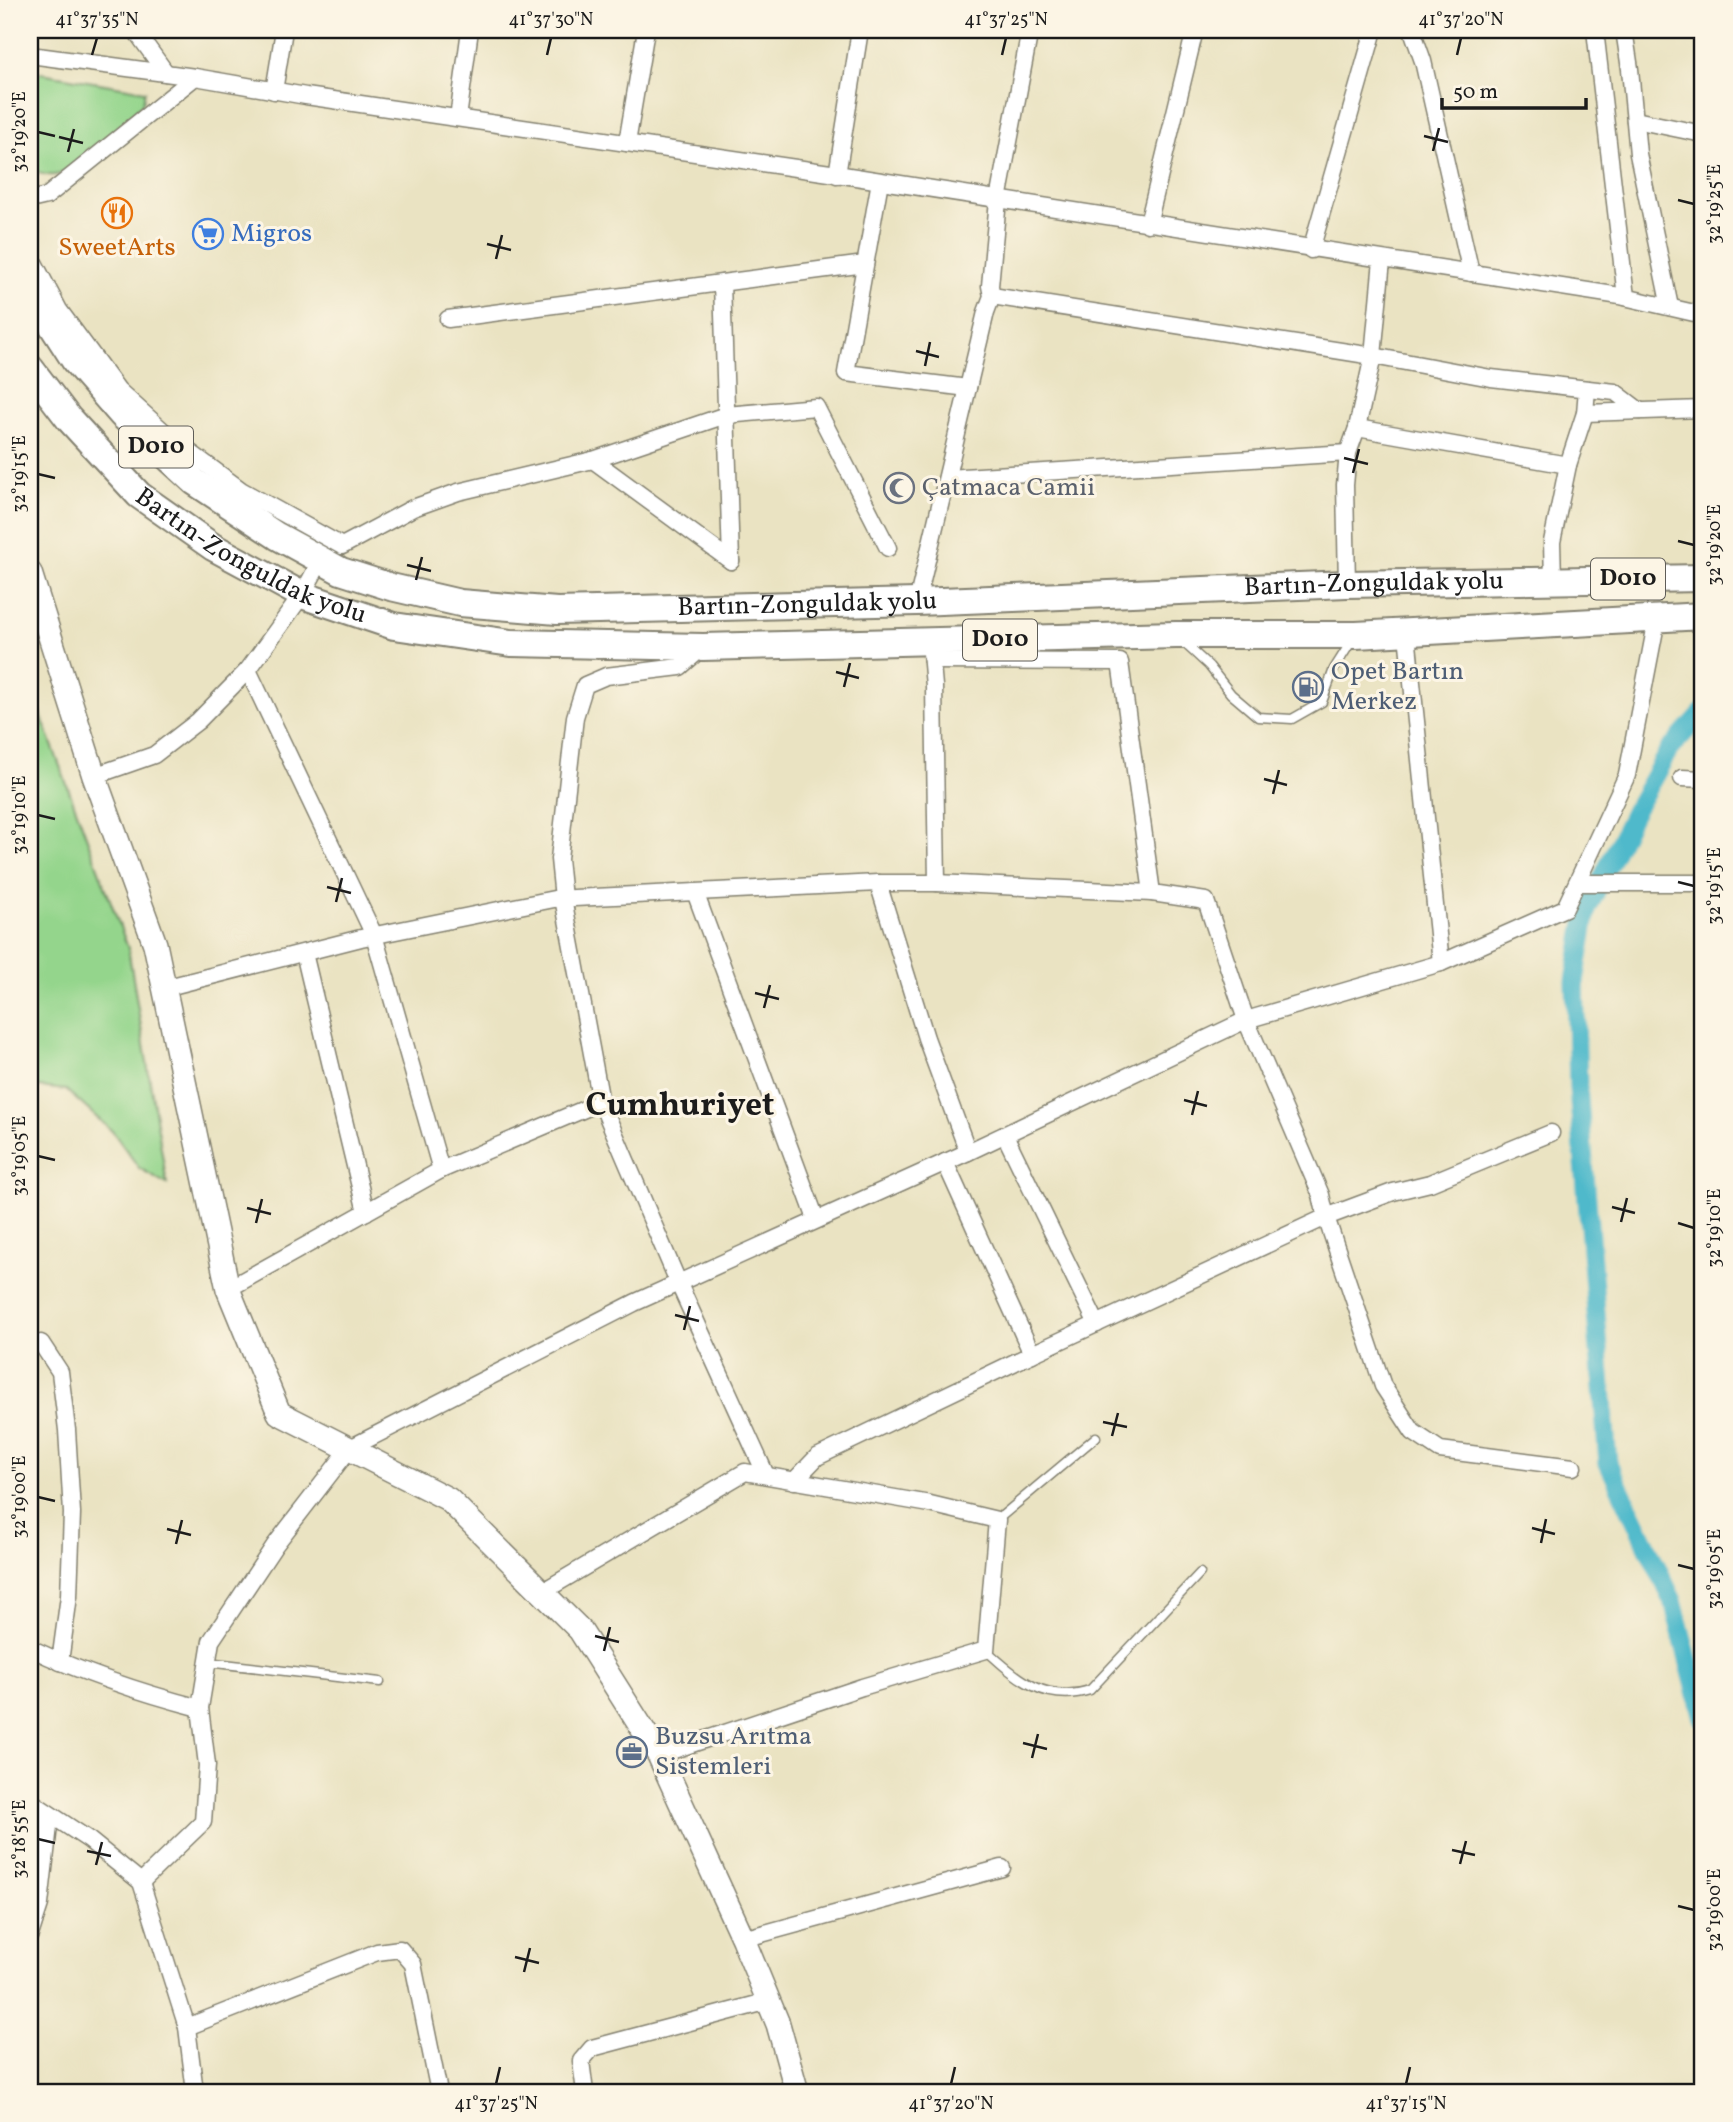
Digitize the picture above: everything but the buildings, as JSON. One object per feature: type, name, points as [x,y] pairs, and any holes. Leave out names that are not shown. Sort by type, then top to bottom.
[{"type":"highway","name":"Bartın-Zonguldak yolu","points":[[30,291],[75,361],[122,415],[194,482],[277,536],[341,571],[391,587],[460,603],[557,611],[917,601],[1347,584],[1703,578]]},
{"type":"highway","name":"Bartın-Zonguldak yolu","points":[[30,368],[69,419],[139,495],[213,547],[302,595],[394,626],[511,643],[931,651],[1176,635],[1356,635],[1703,616]]},
{"type":"main road","points":[[30,573],[94,776],[155,944],[228,1289],[279,1413],[448,1499],[580,1630],[659,1755],[769,2001],[797,2092]]},
{"type":"street","points":[[135,30],[166,73]]},
{"type":"street","points":[[274,90],[284,30]]},
{"type":"street","points":[[458,118],[470,30]]},
{"type":"street","points":[[627,144],[646,30]]},
{"type":"street","points":[[837,175],[860,30]]},
{"type":"street","points":[[917,601],[992,296],[990,286],[998,200],[1030,30]]},
{"type":"street","points":[[1148,224],[1195,30]]},
{"type":"street","points":[[1311,250],[1374,30]]},
{"type":"street","points":[[1412,30],[1423,61],[1471,273]]},
{"type":"street","points":[[1595,30],[1626,297]]},
{"type":"street","points":[[1623,30],[1638,154],[1670,307]]},
{"type":"street","points":[[30,55],[195,77],[880,181],[1626,297],[1703,315]]},
{"type":"street","points":[[30,200],[47,196],[195,77]]},
{"type":"street","points":[[1635,120],[1703,134]]},
{"type":"street","points":[[880,181],[846,373],[968,388]]},
{"type":"street","points":[[30,255],[59,310],[118,390],[172,439],[241,490],[342,546],[413,508],[458,492],[593,460],[726,415],[817,407],[888,548]]},
{"type":"street","points":[[1347,584],[1345,485],[1348,453],[1357,428],[1373,356],[1382,260]]},
{"type":"street","points":[[448,319],[865,264]]},
{"type":"street","points":[[593,460],[730,561],[722,283]]},
{"type":"street","points":[[992,296],[1373,356],[1491,378],[1615,392],[1640,411]]},
{"type":"street","points":[[1553,580],[1552,542],[1568,465],[1586,413],[1587,389]]},
{"type":"street","points":[[1586,413],[1703,409]]},
{"type":"street","points":[[1357,428],[1568,465]]},
{"type":"street","points":[[947,478],[1348,453]]},
{"type":"street","points":[[94,776],[154,755],[198,720],[248,670],[302,595],[321,560]]},
{"type":"street","points":[[141,1882],[203,1822],[207,1765],[200,1708],[211,1641],[268,1555],[350,1448],[635,1303],[945,1163],[1246,1020],[1441,963],[1565,908],[1628,775],[1657,619]]},
{"type":"street","points":[[1408,644],[1441,963]]},
{"type":"street","points":[[703,647],[680,667],[606,676],[585,685],[575,717],[559,859],[563,898],[601,1102],[679,1284],[766,1475]]},
{"type":"street","points":[[937,883],[934,685],[931,651],[1120,662],[1152,893]]},
{"type":"street","points":[[248,670],[374,935],[441,1170]]},
{"type":"street","points":[[1682,779],[1703,779]]},
{"type":"street","points":[[878,883],[926,1038],[968,1152]]},
{"type":"street","points":[[164,988],[374,935],[563,898],[878,883],[937,883],[1152,893],[1206,901],[1246,1020],[1321,1195],[1383,1386],[1413,1432],[1440,1450],[1573,1468]]},
{"type":"street","points":[[1577,883],[1703,883]]},
{"type":"street","points":[[695,892],[816,1219]]},
{"type":"street","points":[[304,953],[366,1212]]},
{"type":"street","points":[[228,1289],[441,1170],[601,1102]]},
{"type":"street","points":[[794,1481],[817,1457],[1326,1217],[1393,1192],[1430,1183],[1551,1133]]},
{"type":"street","points":[[1005,1135],[1097,1324]]},
{"type":"street","points":[[945,1163],[1032,1354]]},
{"type":"street","points":[[41,1343],[60,1372],[67,1430],[71,1499],[69,1597],[60,1662]]},
{"type":"street","points":[[542,1592],[745,1472],[930,1504],[997,1520],[986,1650],[862,1687],[659,1755]]},
{"type":"street","points":[[30,1648],[147,1695],[200,1708]]},
{"type":"street","points":[[33,1803],[89,1840],[141,1882],[187,2027],[195,2092]]},
{"type":"street","points":[[30,1935],[40,1904],[49,1826],[33,1803]]},
{"type":"street","points":[[743,1939],[1002,1868]]},
{"type":"street","points":[[187,2027],[377,1952],[400,1949],[413,1964],[439,2092]]},
{"type":"street","points":[[585,2092],[581,2061],[593,2048],[769,2001]]},
{"type":"lane","points":[[1176,635],[1209,666],[1231,694],[1258,718],[1292,719],[1322,702],[1334,669],[1356,635]]},
{"type":"lane","points":[[997,1520],[1096,1437]]},
{"type":"lane","points":[[986,1650],[1018,1679],[1046,1691],[1074,1694],[1090,1690],[1200,1573]]},
{"type":"lane","points":[[208,1662],[380,1682]]},
{"type":"green space","points":[[30,71],[145,91],[143,101],[117,128],[67,170],[56,175],[36,172],[30,168]]},
{"type":"green space","points":[[30,664],[39,710],[128,948],[167,1184],[139,1168],[113,1132],[66,1090],[30,1086]]},
{"type":"waterway","points":[[1703,712],[1669,750],[1634,812],[1587,910],[1575,981],[1578,1087],[1608,1463],[1673,1601],[1703,1718]]},
{"type":"place","name":"SweetArts","points":[[117,213]]},
{"type":"place","name":"Migros","points":[[208,234]]},
{"type":"place","name":"Çatmaca Camii","points":[[899,488]]},
{"type":"place","name":"Opet Bartın Merkez","points":[[1308,687]]},
{"type":"place","name":"Buzsu Arıtma Sistemleri","points":[[632,1752]]},
{"type":"district","name":"Cumhuriyet","points":[[680,1107]]}]
